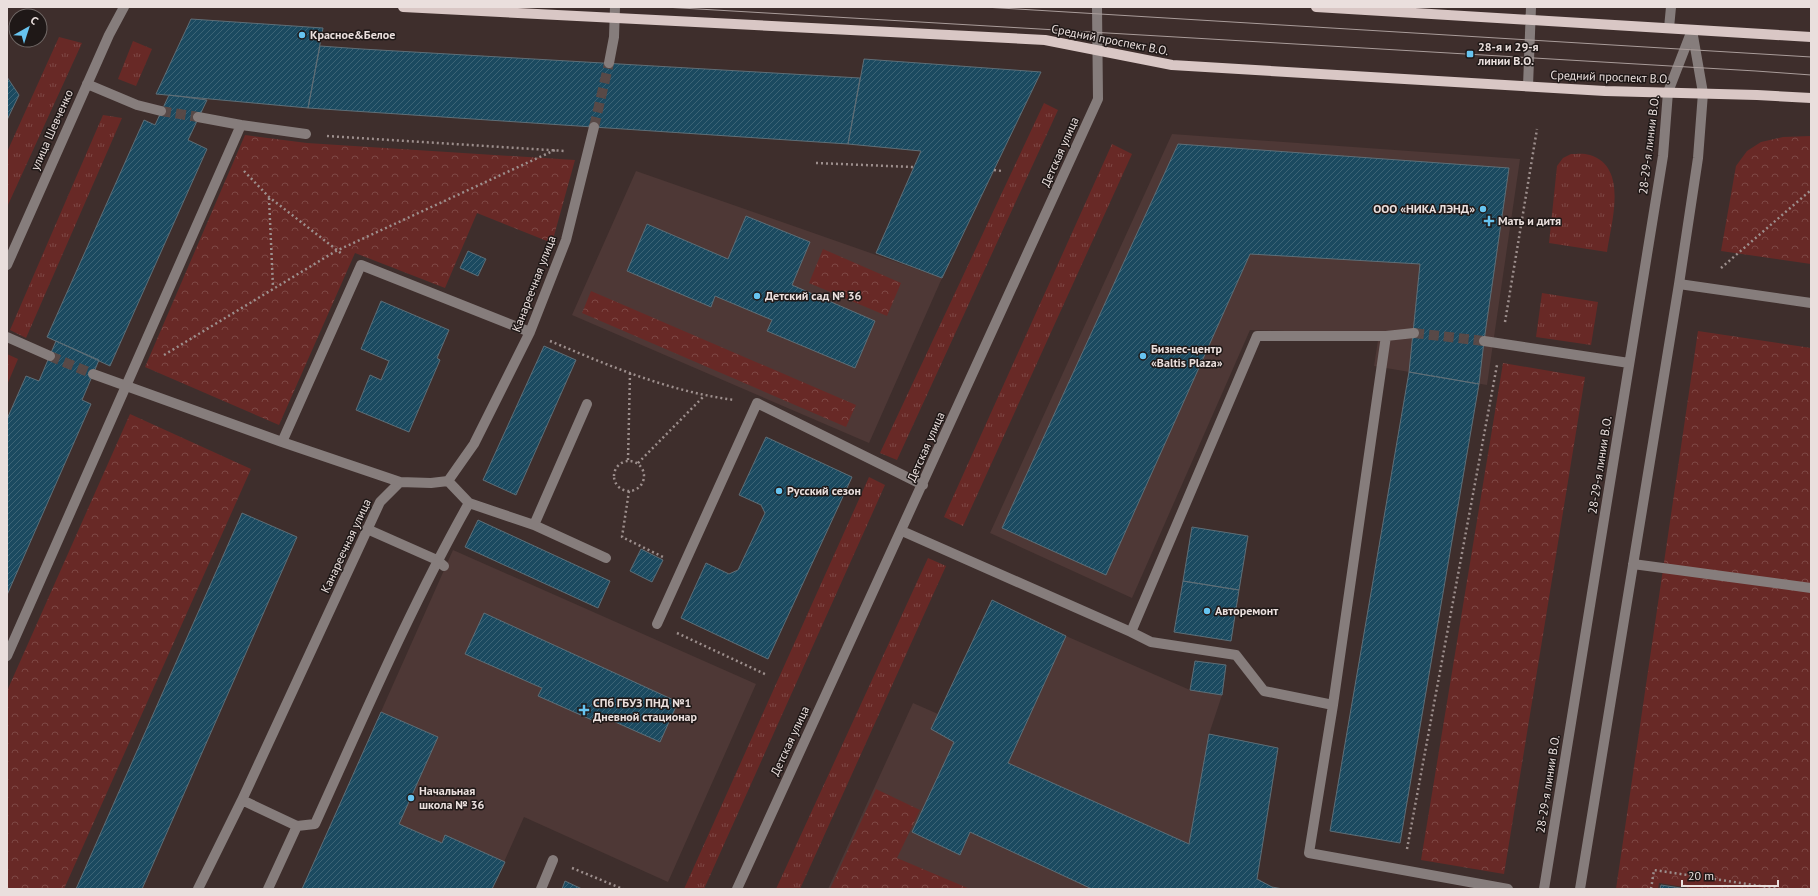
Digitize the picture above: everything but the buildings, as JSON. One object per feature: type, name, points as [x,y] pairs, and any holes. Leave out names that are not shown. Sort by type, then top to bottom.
[{"type":"main road","name":"Средний проспект В.О.","points":[[403,7],[1045,40],[1172,65],[1605,91],[1704,93],[1811,98]]},
{"type":"main road","points":[[1316,7],[1811,37]]},
{"type":"street","name":"улица Шевченко","points":[[7,265],[87,84],[124,7]]},
{"type":"street","points":[[608,63],[614,37],[615,7]]},
{"type":"street","name":"Детская улица","points":[[737,889],[902,531],[1098,99],[1097,7]]},
{"type":"street","points":[[1528,86],[1531,7]]},
{"type":"street","points":[[1669,28],[1671,7]]},
{"type":"street","points":[[1580,889],[1679,284],[1698,158],[1704,93],[1692,30]]},
{"type":"street","name":"28-29-я линии В.О.","points":[[1544,889],[1663,156],[1668,92],[1692,30]]},
{"type":"street","points":[[87,84],[137,105],[161,111]]},
{"type":"street","points":[[198,118],[306,134]]},
{"type":"street","points":[[7,656],[128,385],[241,125]]},
{"type":"street","name":"Канареечная улица","points":[[448,482],[474,444],[530,332],[566,240],[594,127]]},
{"type":"street","points":[[282,442],[361,265],[530,332]]},
{"type":"street","points":[[1679,284],[1811,303]]},
{"type":"street","points":[[1131,632],[1257,336],[1386,336],[1414,333]]},
{"type":"street","points":[[1386,336],[1310,853],[1508,889]]},
{"type":"street","points":[[7,337],[50,356]]},
{"type":"street","points":[[1484,341],[1629,363]]},
{"type":"street","points":[[93,374],[128,385],[282,442],[400,482],[448,482],[469,503],[534,525],[606,558]]},
{"type":"street","points":[[657,624],[758,403],[923,485]]},
{"type":"street","points":[[534,525],[588,404]]},
{"type":"street","name":"Канареечная улица","points":[[198,889],[242,800],[380,502],[400,482]]},
{"type":"street","points":[[242,800],[297,826],[315,824],[469,503]]},
{"type":"street","points":[[367,529],[441,563]]},
{"type":"street","points":[[902,531],[1131,632],[1150,642],[1236,655],[1264,692],[1333,704]]},
{"type":"street","points":[[1633,564],[1811,588]]},
{"type":"street","points":[[268,889],[297,826]]},
{"type":"street","points":[[541,889],[553,860]]},
{"type":"path","points":[[1403,870],[1501,344],[1537,129]]},
{"type":"path","points":[[306,134],[588,152]]},
{"type":"path","points":[[228,155],[269,197],[336,251],[361,265]]},
{"type":"path","points":[[816,163],[913,167]]},
{"type":"path","points":[[994,170],[1002,171]]},
{"type":"path","points":[[1700,287],[1811,190]]},
{"type":"path","points":[[269,197],[273,287]]},
{"type":"path","points":[[530,332],[658,383],[705,396],[758,403]]},
{"type":"path","points":[[628,460],[630,373]]},
{"type":"path","points":[[638,463],[705,396]]},
{"type":"path","points":[[628,460],[638,463],[644,471],[644,481],[638,489],[628,491],[619,488],[614,479],[616,468],[619,464],[628,460]]},
{"type":"path","points":[[628,491],[622,537],[683,566]]},
{"type":"path","points":[[657,624],[767,675]]},
{"type":"path","points":[[553,860],[623,889]]},
{"type":"path","points":[[1651,889],[1654,870],[1780,889]]},
{"type":"shaded area","name":"Бизнес-центр «Baltis Plaza»","points":[[1172,134],[1520,159],[1487,385],[1374,366],[1379,334],[1250,330],[1132,598],[990,533]]},
{"type":"shaded area","name":"Детский сад № 36","points":[[636,171],[942,278],[869,443],[572,315]]},
{"type":"shaded area","name":"СПб ГБУЗ ПНД №1 Дневной стационар","points":[[453,550],[756,684],[668,882],[524,817],[492,889],[302,889]]},
{"type":"shaded area","points":[[992,600],[1066,636],[1190,690],[1222,695],[1209,734],[1278,748],[1257,879],[1271,887],[1283,889],[828,889],[913,703],[938,714]]},
{"type":"green space","points":[[59,37],[82,43],[7,207],[7,152]]},
{"type":"green space","points":[[133,41],[152,49],[136,86],[118,79]]},
{"type":"green space","points":[[1044,103],[1058,110],[897,460],[880,453]]},
{"type":"green space","points":[[103,115],[122,118],[26,338],[10,330]]},
{"type":"green space","points":[[245,135],[307,143],[575,160],[552,243],[477,213],[445,288],[355,253],[279,425],[145,367]]},
{"type":"green space","points":[[1811,136],[1811,264],[1721,251],[1736,166],[1747,151],[1761,142],[1783,137]]},
{"type":"green space","points":[[1112,144],[1132,154],[963,526],[944,517]]},
{"type":"green space","points":[[1571,154],[1590,155],[1602,161],[1610,171],[1614,183],[1615,197],[1607,252],[1549,243],[1557,166],[1563,158]]},
{"type":"green space","points":[[823,249],[901,283],[887,316],[809,283]]},
{"type":"green space","points":[[591,291],[856,405],[846,427],[582,313]]},
{"type":"green space","points":[[1542,293],[1598,302],[1591,345],[1536,337]]},
{"type":"green space","points":[[1698,331],[1811,348],[1811,889],[1696,889],[1659,883],[1658,889],[1616,889]]},
{"type":"green space","points":[[7,354],[18,359],[7,385]]},
{"type":"green space","points":[[1503,363],[1585,377],[1504,874],[1421,860]]},
{"type":"green space","points":[[130,414],[251,469],[64,889],[7,889],[7,691]]},
{"type":"green space","points":[[869,477],[885,485],[704,889],[684,889]]},
{"type":"green space","points":[[928,558],[946,566],[800,889],[776,889]]},
{"type":"green space","points":[[876,789],[920,810],[897,858],[970,889],[830,889]]},
{"type":"tunnel","points":[[594,127],[609,63]]},
{"type":"tunnel","points":[[161,111],[198,117]]},
{"type":"tunnel","points":[[1414,333],[1484,341]]},
{"type":"tunnel","points":[[50,356],[93,374]]},
{"type":"tram line","points":[[664,7],[1811,75]]},
{"type":"tram line","points":[[984,7],[1811,57]]},
{"type":"place","name":"Красное&Белое","points":[[302,35]]},
{"type":"place","name":"28-я и 29-я линии В.О.","points":[[1470,54]]},
{"type":"place","name":"ООО «НИКА ЛЭНД»","points":[[1483,209]]},
{"type":"place","name":"Мать и дитя","points":[[1489,221]]},
{"type":"place","name":"Детский сад № 36","points":[[757,296]]},
{"type":"place","name":"Бизнес-центр «Baltis Plaza»","points":[[1143,356]]},
{"type":"place","name":"Русский сезон","points":[[779,491]]},
{"type":"place","name":"Авторемонт","points":[[1207,611]]},
{"type":"place","name":"СПб ГБУЗ ПНД №1 Дневной стационар","points":[[584,710]]},
{"type":"place","name":"Начальная школа № 36","points":[[411,798]]}]
